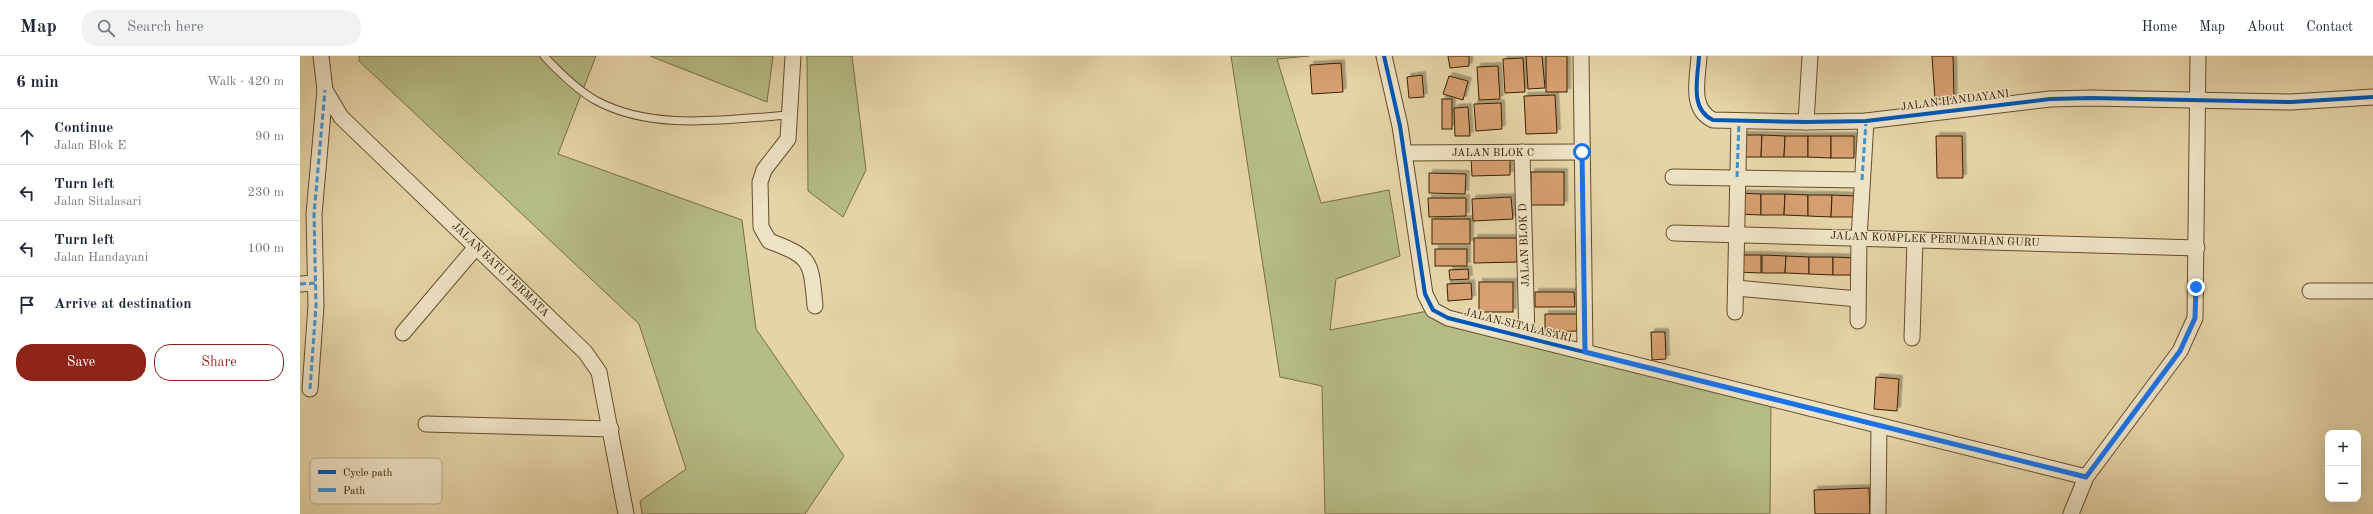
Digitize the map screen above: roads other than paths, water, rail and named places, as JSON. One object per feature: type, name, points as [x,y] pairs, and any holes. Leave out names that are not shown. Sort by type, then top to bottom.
[{"type":"street","name":"JALAN BATU PERMATA","points":[[321,56],[325,90],[341,117],[585,352],[600,372],[626,514]]},
{"type":"street","points":[[793,56],[788,139],[762,176],[761,227],[769,241],[794,250],[805,258],[810,266],[815,306]]},
{"type":"street","name":"JALAN SITALASARI","points":[[1384,56],[1404,153],[1424,294],[1433,310],[1448,318],[2086,477]]},
{"type":"street","points":[[1581,56],[1585,352]]},
{"type":"street","name":"JALAN HANDAYANI","points":[[1699,56],[1696,99],[1700,110],[1705,116],[1713,120],[1806,122],[1866,121],[2050,99],[2291,102],[2373,97]]},
{"type":"street","points":[[1806,122],[1810,56]]},
{"type":"street","points":[[2072,514],[2086,477],[2180,351],[2195,318],[2198,56]]},
{"type":"street","points":[[310,389],[316,306],[314,214],[325,90]]},
{"type":"street","points":[[1735,312],[1739,121]]},
{"type":"street","points":[[1858,321],[1859,239],[1866,121]]},
{"type":"street","name":"JALAN BLOK D","points":[[1522,152],[1528,337]]},
{"type":"street","name":"JALAN BLOK C","points":[[1404,153],[1582,152]]},
{"type":"street","points":[[1674,177],[1862,180]]},
{"type":"street","name":"JALAN KOMPLEK PERUMAHAN GURU","points":[[1674,233],[2197,248]]},
{"type":"street","points":[[1912,338],[1915,240]]},
{"type":"street","points":[[403,333],[476,247]]},
{"type":"street","points":[[300,284],[316,283]]},
{"type":"street","points":[[1736,288],[1858,299]]},
{"type":"street","points":[[2310,291],[2373,291]]},
{"type":"street","points":[[426,424],[611,428]]},
{"type":"street","points":[[1878,514],[1879,425]]},
{"type":"lane","points":[[544,56],[559,72],[594,99],[616,110],[653,118],[691,122],[790,115]]}]
